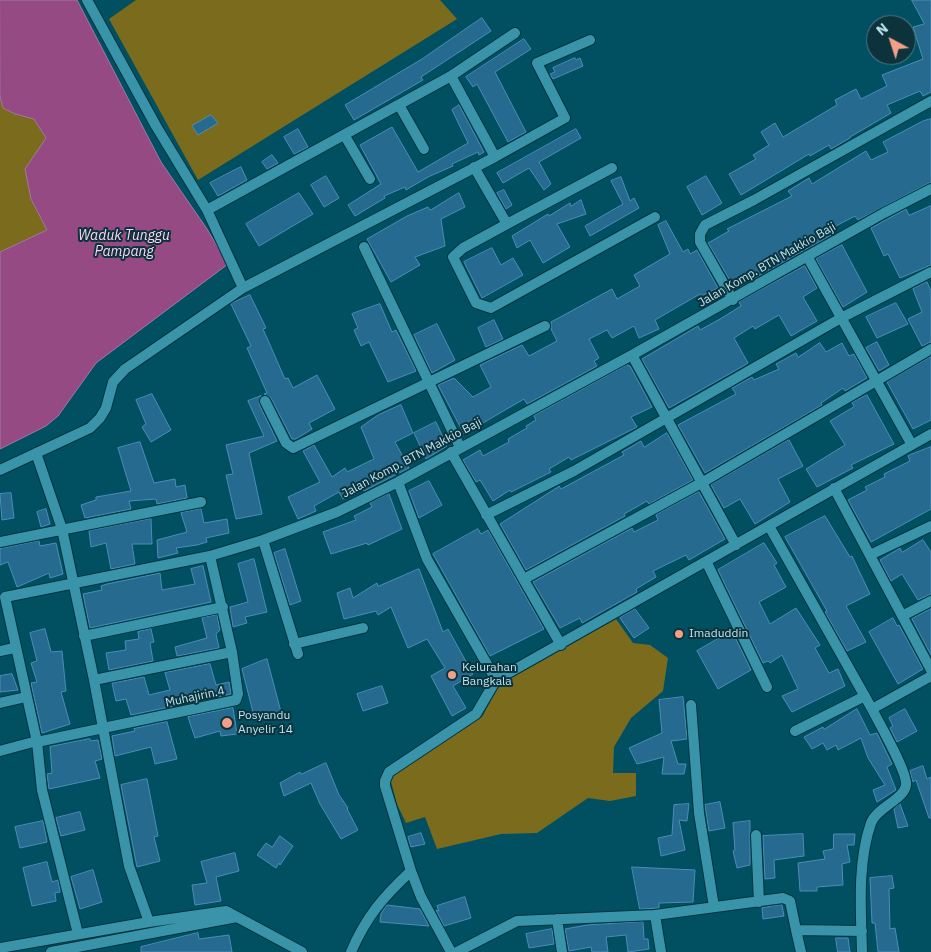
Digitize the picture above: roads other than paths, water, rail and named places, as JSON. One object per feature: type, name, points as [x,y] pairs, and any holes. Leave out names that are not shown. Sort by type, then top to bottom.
[{"type":"street","points":[[87,0],[108,34],[156,126],[207,210],[243,288]]},
{"type":"street","points":[[207,210],[345,136],[451,76],[515,33]]},
{"type":"street","points":[[0,470],[90,428],[100,418],[106,408],[113,382],[125,370],[243,288],[474,168],[564,118],[537,63],[590,40]]},
{"type":"street","points":[[451,76],[495,156]]},
{"type":"street","points":[[733,300],[700,242],[700,234],[705,225],[754,200],[931,101]]},
{"type":"street","points":[[399,105],[424,149]]},
{"type":"street","points":[[345,136],[370,179]]},
{"type":"street","points":[[474,168],[507,224]]},
{"type":"street","points":[[612,168],[463,248],[453,257],[476,302],[491,308],[655,217]]},
{"type":"street","name":"Jalan Komp. BTN Makkio Baji","points":[[78,934],[42,790],[37,742],[2,598],[210,556],[262,540],[337,512],[398,482],[632,356],[733,300],[806,256],[931,189]]},
{"type":"street","points":[[364,247],[429,382],[456,450],[486,515],[561,645]]},
{"type":"street","points":[[806,256],[912,445]]},
{"type":"street","points":[[486,515],[574,471],[841,318],[931,272]]},
{"type":"street","points":[[265,401],[286,443],[293,448],[545,326]]},
{"type":"street","points":[[524,579],[703,482],[876,383],[931,349]]},
{"type":"street","points":[[632,356],[736,545]]},
{"type":"street","points":[[450,952],[421,897],[385,786],[386,776],[394,767],[476,714],[496,680],[707,563],[834,488],[931,434]]},
{"type":"street","points":[[36,453],[62,529],[72,584],[94,680],[129,866],[149,922]]},
{"type":"street","points":[[398,482],[426,558],[496,680]]},
{"type":"street","points":[[834,488],[931,670]]},
{"type":"street","points":[[0,542],[201,502]]},
{"type":"street","points":[[769,526],[872,709],[901,767],[906,785],[904,791],[876,814],[871,823],[862,872],[862,952]]},
{"type":"street","points":[[870,555],[931,526]]},
{"type":"street","points":[[262,540],[296,649],[364,628]]},
{"type":"street","name":"Muhajirin.4","points":[[0,751],[234,701],[238,694],[232,652],[210,556]]},
{"type":"street","points":[[707,563],[767,688]]},
{"type":"street","points":[[902,616],[931,601]]},
{"type":"street","points":[[84,636],[223,607]]},
{"type":"street","points":[[0,651],[14,648]]},
{"type":"street","points":[[94,680],[232,652]]},
{"type":"street","points":[[872,709],[931,676]]},
{"type":"street","points":[[795,731],[865,696]]},
{"type":"street","points":[[0,703],[26,698]]},
{"type":"street","points":[[691,705],[699,813],[714,907]]},
{"type":"street","points":[[756,835],[759,902]]},
{"type":"street","points":[[351,952],[358,935],[378,902],[411,871]]},
{"type":"street","points":[[457,952],[516,921],[655,915],[787,898],[801,952]]},
{"type":"street","points":[[0,948],[149,922],[226,911],[302,952]]},
{"type":"street","points":[[655,915],[661,952]]},
{"type":"street","points":[[51,952],[237,917]]},
{"type":"street","points":[[557,919],[562,952]]},
{"type":"street","points":[[796,930],[862,930]]},
{"type":"street","points":[[42,941],[44,952]]},
{"type":"water","name":"Waduk Tunggu Pampang","points":[[0,0],[77,0],[161,162],[207,229],[228,264],[96,363],[58,416],[46,426],[0,449],[0,252],[47,230],[31,199],[25,169],[46,138],[34,119],[15,114],[3,108],[0,96]]},
{"type":"place","name":"Imaduddin","points":[[679,634]]},
{"type":"place","name":"Kelurahan Bangkala","points":[[452,675]]},
{"type":"place","name":"Posyandu Anyelir 14","points":[[227,723]]}]
